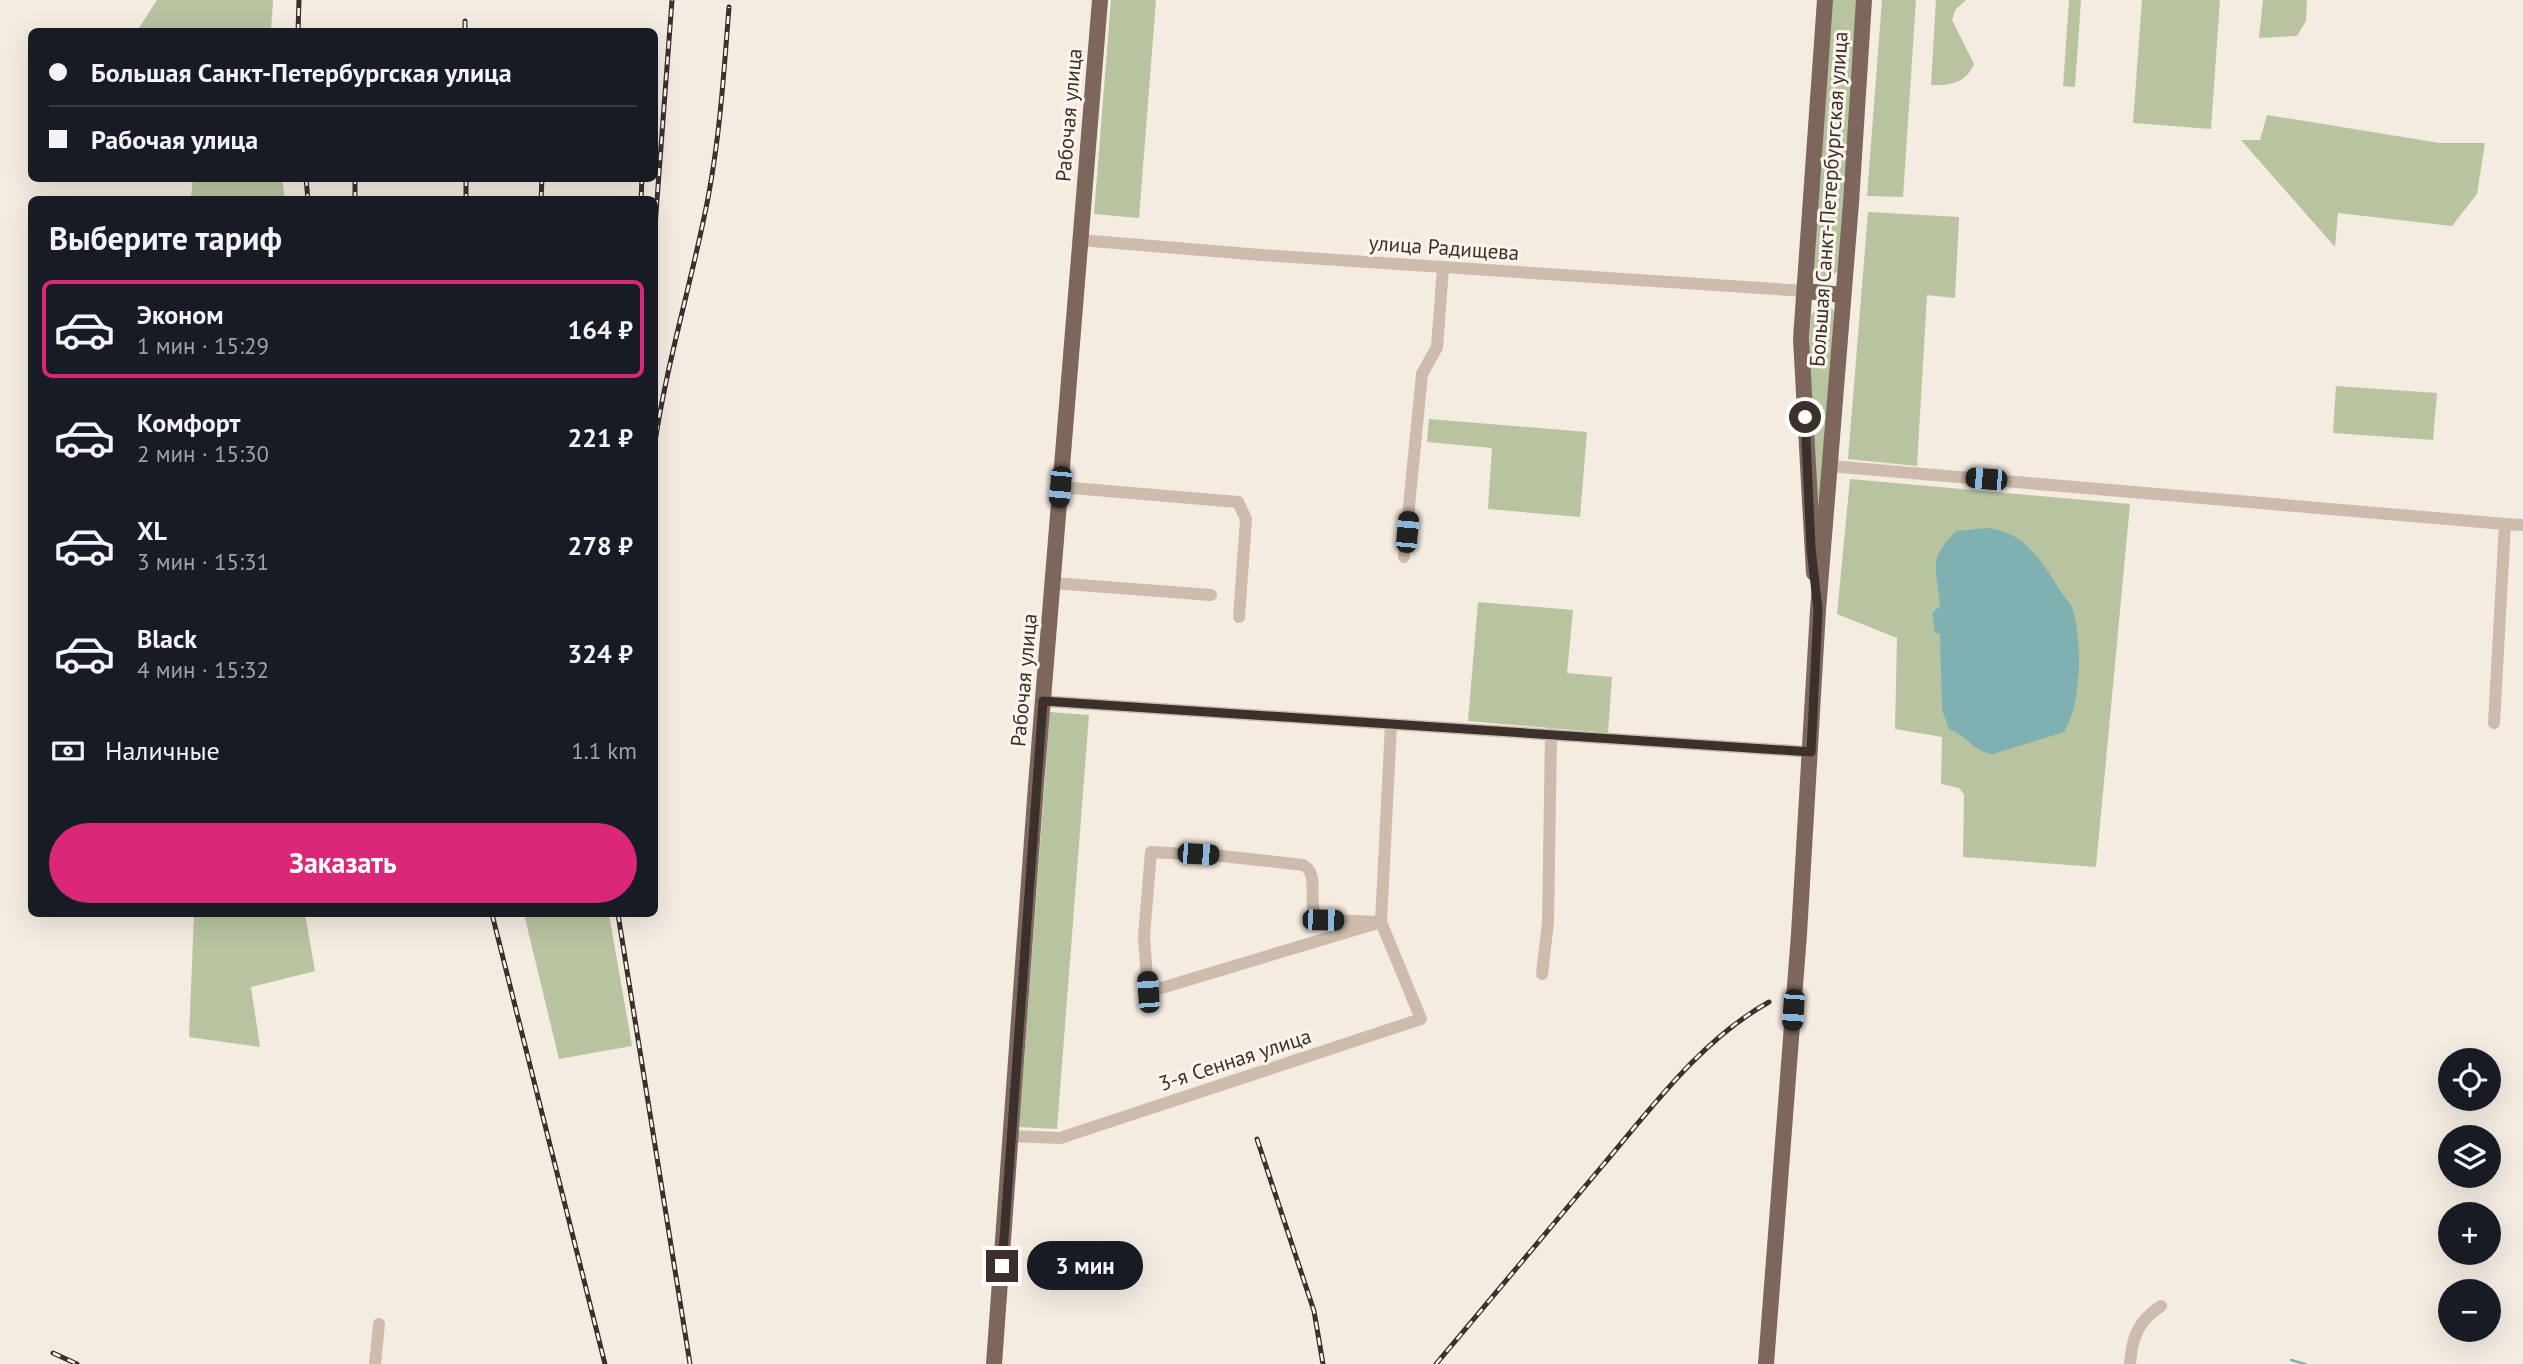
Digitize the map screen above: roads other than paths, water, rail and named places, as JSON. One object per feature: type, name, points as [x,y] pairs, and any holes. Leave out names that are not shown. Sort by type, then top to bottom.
[{"type":"main road","name":"Рабочая улица","points":[[994,1364],[1043,701],[1100,0]]},
{"type":"main road","name":"Большая Санкт-Петербургская улица","points":[[1818,610],[1811,548],[1801,340],[1825,0]]},
{"type":"main road","name":"Большая Санкт-Петербургская улица","points":[[1766,1364],[1811,752],[1818,610],[1864,0]]},
{"type":"main road","points":[[1805,291],[1843,295]]},
{"type":"street","name":"улица Радищева","points":[[1080,240],[1443,268],[1805,291]]},
{"type":"street","points":[[1405,556],[1422,374],[1437,347],[1443,268]]},
{"type":"street","points":[[1830,466],[2523,525]]},
{"type":"street","points":[[1060,487],[1238,502],[1246,519],[1239,617]]},
{"type":"street","points":[[2494,723],[2505,524]]},
{"type":"street","points":[[1053,583],[1211,595]]},
{"type":"street","points":[[1043,701],[1811,752]]},
{"type":"street","points":[[1381,922],[1391,724]]},
{"type":"street","points":[[1542,974],[1548,922],[1551,734]]},
{"type":"street","points":[[1151,852],[1303,865],[1312,873],[1311,906],[1317,918],[1381,922],[1148,992],[1144,937],[1151,852]]},
{"type":"street","name":"3-я Сенная улица","points":[[1011,1136],[1060,1138],[1421,1020],[1381,922]]},
{"type":"street","points":[[2130,1364],[2136,1333],[2146,1316],[2161,1306]]},
{"type":"street","points":[[375,1364],[379,1324]]},
{"type":"water","points":[[1988,528],[2013,536],[2040,559],[2072,607],[2079,655],[2074,705],[2064,732],[1993,754],[1986,753],[1949,729],[1942,710],[1940,634],[1935,633],[1932,613],[1940,606],[1936,567],[1940,551],[1956,531]]},
{"type":"waterway","points":[[2291,1360],[2305,1364]]},
{"type":"railway","points":[[298,28],[299,0]]},
{"type":"railway","points":[[657,196],[672,0]]},
{"type":"railway","points":[[658,423],[712,174],[729,7]]},
{"type":"railway","points":[[465,21],[465,28]]},
{"type":"railway","points":[[306,182],[308,196]]},
{"type":"railway","points":[[355,182],[355,196]]},
{"type":"railway","points":[[466,182],[466,196]]},
{"type":"railway","points":[[541,196],[542,182]]},
{"type":"railway","points":[[641,196],[642,182]]},
{"type":"railway","points":[[493,917],[605,1364]]},
{"type":"railway","points":[[618,917],[690,1364]]},
{"type":"railway","points":[[1436,1364],[1679,1076],[1721,1035],[1769,1002]]},
{"type":"railway","points":[[1257,1139],[1314,1311],[1323,1364]]},
{"type":"railway","points":[[53,1353],[77,1364]]}]
